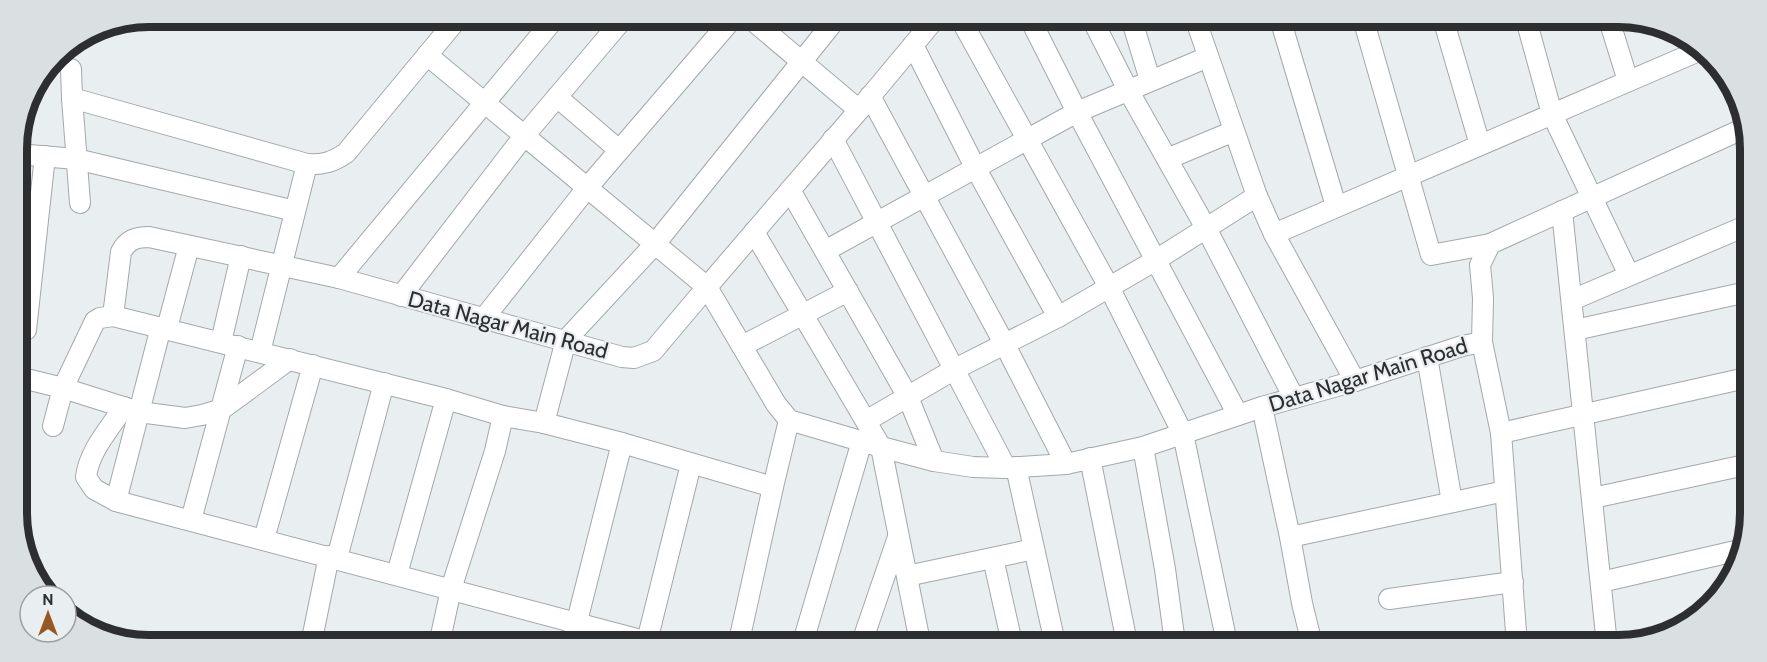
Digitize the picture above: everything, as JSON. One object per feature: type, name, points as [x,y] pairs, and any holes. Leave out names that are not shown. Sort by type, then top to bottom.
[{"type":"street","points":[[72,98],[307,164],[319,165],[332,162],[346,153],[450,27]]},
{"type":"street","points":[[339,278],[547,27]]},
{"type":"street","points":[[401,296],[524,136],[616,27]]},
{"type":"street","points":[[484,318],[587,188],[725,27]]},
{"type":"street","points":[[761,27],[801,61],[865,103],[925,197],[1066,464]]},
{"type":"street","points":[[544,423],[566,340],[655,244],[829,27]]},
{"type":"street","name":"Data Nagar Main Road","points":[[113,316],[121,252],[124,245],[137,237],[149,237],[339,278],[622,357],[634,358],[645,355],[653,351],[928,27]]},
{"type":"street","points":[[966,27],[1109,287],[1183,434],[1225,635]]},
{"type":"street","points":[[1034,27],[1238,415]]},
{"type":"street","points":[[1096,27],[1128,90],[1206,228],[1294,398]]},
{"type":"street","points":[[1134,27],[1150,80]]},
{"type":"street","points":[[1198,27],[1257,196],[1274,234],[1355,381]]},
{"type":"street","points":[[1282,27],[1336,206]]},
{"type":"street","points":[[1365,27],[1431,255],[1490,244],[1739,131]]},
{"type":"street","points":[[1445,27],[1480,145]]},
{"type":"street","points":[[1528,27],[1552,114],[1629,275]]},
{"type":"street","points":[[1611,27],[1628,81]]},
{"type":"street","points":[[913,45],[976,169],[1058,317]]},
{"type":"street","points":[[1274,234],[1693,53]]},
{"type":"street","points":[[427,55],[706,287],[776,404],[789,420],[740,635]]},
{"type":"street","points":[[825,251],[1077,112],[1208,57]]},
{"type":"street","points":[[71,69],[80,203]]},
{"type":"street","points":[[557,97],[620,150]]},
{"type":"street","points":[[1167,159],[1234,131]]},
{"type":"street","points":[[833,139],[955,369],[1011,467],[1034,549],[1053,635]]},
{"type":"street","points":[[27,155],[76,159],[295,211]]},
{"type":"street","points":[[27,234],[45,156]]},
{"type":"street","points":[[260,352],[307,164]]},
{"type":"street","points":[[790,190],[908,397],[933,461]]},
{"type":"street","points":[[866,421],[955,369],[1058,317],[1156,260],[1257,196]]},
{"type":"street","points":[[1563,211],[1606,635]]},
{"type":"street","points":[[1572,300],[1740,228]]},
{"type":"street","points":[[754,232],[881,447],[919,635]]},
{"type":"street","name":"Data Nagar Main Road","points":[[789,420],[933,461],[973,467],[1066,464],[1143,447],[1262,407],[1355,381],[1462,346],[1482,342],[1483,298],[1480,266],[1490,244]]},
{"type":"street","points":[[116,501],[132,410],[164,328],[189,246]]},
{"type":"street","points":[[192,520],[222,409],[241,256]]},
{"type":"street","points":[[742,346],[848,291]]},
{"type":"street","points":[[1575,330],[1740,294]]},
{"type":"street","points":[[53,426],[63,388],[95,321],[113,316],[384,383],[503,416],[544,423],[622,443],[773,487]]},
{"type":"street","points":[[1482,342],[1500,433],[1516,635]]},
{"type":"street","points":[[1427,357],[1452,502]]},
{"type":"street","points":[[27,379],[132,410],[185,418],[222,409],[290,359]]},
{"type":"street","points":[[264,539],[313,365]]},
{"type":"street","points":[[1500,433],[1740,379]]},
{"type":"street","points":[[313,635],[333,557],[384,383]]},
{"type":"street","points":[[397,574],[446,399]]},
{"type":"street","points":[[1262,407],[1310,635]]},
{"type":"street","points":[[132,410],[92,455],[87,465],[86,477],[94,489],[116,501],[451,589],[574,632],[598,635]]},
{"type":"street","points":[[441,635],[451,589],[495,451],[503,416]]},
{"type":"street","points":[[805,635],[862,441]]},
{"type":"street","points":[[574,632],[622,443]]},
{"type":"street","points":[[1143,447],[1165,569],[1174,635]]},
{"type":"street","points":[[1090,458],[1125,635]]},
{"type":"street","points":[[647,635],[691,464]]},
{"type":"street","points":[[1593,498],[1740,466]]},
{"type":"street","points":[[1290,537],[1505,491]]},
{"type":"street","points":[[864,635],[898,534]]},
{"type":"street","points":[[907,576],[1034,549]]},
{"type":"street","points":[[1601,582],[1734,551]]},
{"type":"street","points":[[993,558],[1010,635]]},
{"type":"street","points":[[1389,599],[1513,582]]}]
